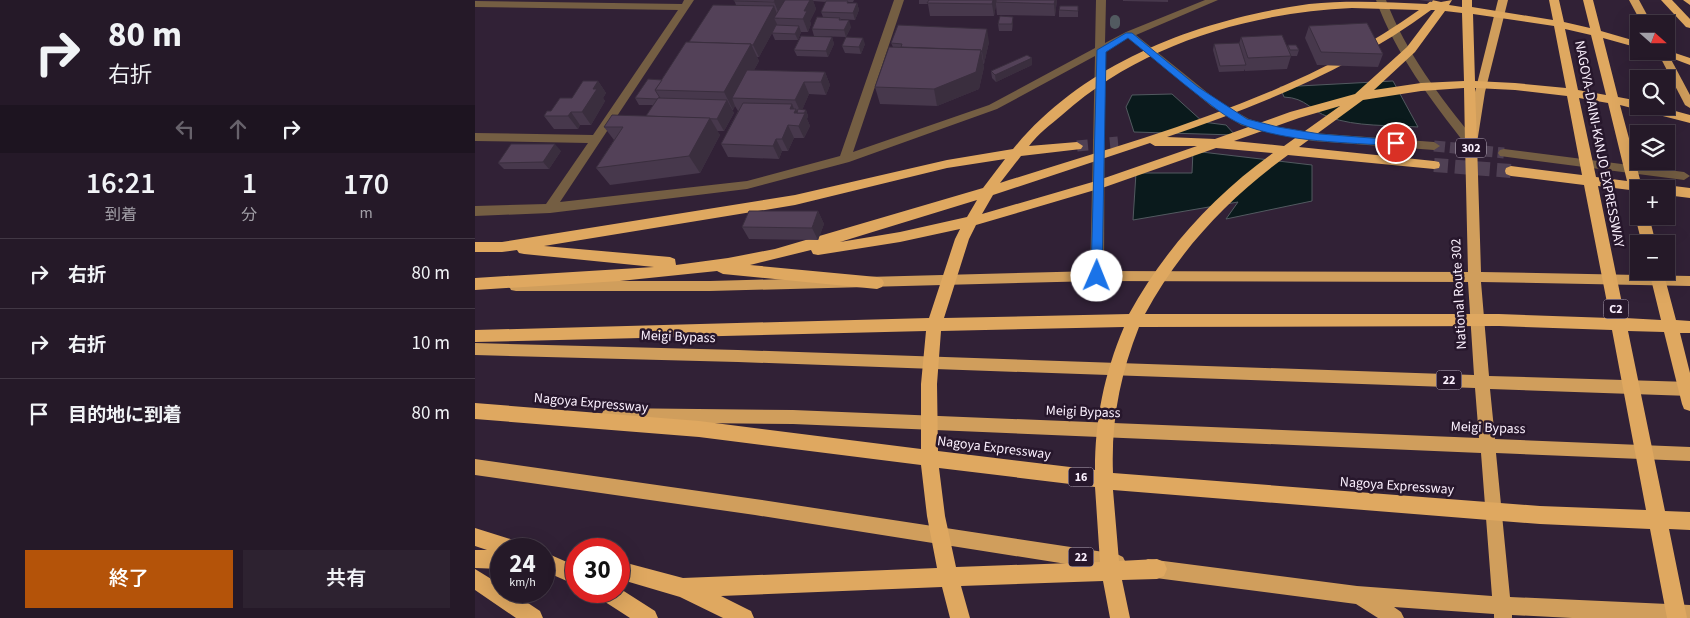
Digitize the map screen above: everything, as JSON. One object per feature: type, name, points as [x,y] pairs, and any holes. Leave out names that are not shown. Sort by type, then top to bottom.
[{"type":"highway","points":[[764,257],[893,221],[1062,168],[1284,91],[1338,66],[1374,46],[1439,0]]},
{"type":"highway","points":[[1120,618],[1113,590],[1103,516],[1104,432],[1112,382],[1125,342],[1147,294],[1170,258],[1199,224],[1229,194],[1392,69],[1421,40],[1447,0]]},
{"type":"highway","points":[[1467,0],[1471,144]]},
{"type":"highway","name":"National Route 302","points":[[1502,612],[1475,300],[1471,144],[1480,92],[1503,0]]},
{"type":"highway","name":"NAGOYA-DAINI-KANJO EXPRESSWAY","points":[[1553,0],[1677,618]]},
{"type":"highway","name":"NAGOYA-DAINI-KANJO EXPRESSWAY","points":[[1588,0],[1633,180]]},
{"type":"highway","points":[[1634,0],[1642,15]]},
{"type":"highway","points":[[1666,0],[1690,25]]},
{"type":"highway","points":[[960,618],[953,597],[935,515],[928,438],[929,372],[939,304],[955,252],[979,203],[1010,158],[1041,124],[1067,102],[1108,73],[1177,40],[1223,24],[1269,13],[1314,6],[1398,3],[1483,10],[1581,29],[1630,43]]},
{"type":"highway","points":[[1675,57],[1690,62]]},
{"type":"highway","points":[[1667,60],[1687,95],[1690,105]]},
{"type":"highway","points":[[475,285],[689,268],[837,248],[900,237],[1009,212],[1138,172],[1309,110],[1347,99],[1392,90],[1438,85],[1515,85],[1556,90],[1630,104]]},
{"type":"highway","points":[[1675,115],[1690,119]]},
{"type":"highway","points":[[1118,142],[1192,141],[1434,165]]},
{"type":"highway","points":[[475,248],[502,247],[795,200],[947,164],[1033,150],[1077,146]]},
{"type":"highway","points":[[1511,171],[1630,186]]},
{"type":"highway","points":[[1675,192],[1690,194]]},
{"type":"highway","points":[[502,247],[877,283]]},
{"type":"highway","points":[[475,285],[710,286],[1097,276],[1474,277],[1690,281]]},
{"type":"highway","points":[[1658,280],[1690,404]]},
{"type":"highway","points":[[475,336],[1167,320],[1499,320],[1690,327]]},
{"type":"highway","name":"Meigi Bypass","points":[[475,349],[758,356],[1690,389]]},
{"type":"highway","name":"Meigi Bypass","points":[[475,412],[793,417],[1690,454]]},
{"type":"highway","name":"Nagoya Expressway","points":[[475,412],[699,429],[1127,483],[1540,515],[1690,521]]},
{"type":"highway","name":"22","points":[[475,467],[755,507],[1157,569],[1357,595],[1502,612],[1690,614]]},
{"type":"highway","points":[[475,536],[490,541]]},
{"type":"highway","points":[[475,559],[490,560]]},
{"type":"highway","points":[[683,588],[1157,569]]},
{"type":"highway","points":[[630,573],[683,588],[744,618]]},
{"type":"highway","points":[[475,579],[533,618]]},
{"type":"highway","points":[[1357,595],[1395,618]]},
{"type":"highway","points":[[625,603],[648,618]]},
{"type":"street","points":[[845,159],[899,0]]},
{"type":"street","points":[[1097,276],[1101,0]]},
{"type":"street","points":[[475,212],[550,208],[747,185],[845,159],[993,107],[1129,34],[1213,0]]},
{"type":"street","points":[[1381,0],[1386,17],[1400,43],[1448,114],[1471,144]]},
{"type":"street","points":[[475,4],[687,4]]},
{"type":"street","points":[[550,208],[687,4]]},
{"type":"street","points":[[1129,34],[1222,109],[1243,122],[1320,137],[1435,146]]},
{"type":"street","points":[[475,137],[596,139]]},
{"type":"street","points":[[1504,153],[1684,176]]},
{"type":"shaded area","points":[[1393,81],[1418,127],[1362,124],[1339,120],[1317,111],[1303,102],[1284,97],[1280,87]]},
{"type":"shaded area","points":[[1172,94],[1203,122],[1226,125],[1235,135],[1134,132],[1126,107],[1132,95]]},
{"type":"shaded area","points":[[1193,151],[1312,165],[1312,201],[1226,219],[1238,202],[1133,220],[1136,173],[1192,173]]},
{"type":"building","points":[[734,0],[775,0],[774,2]]},
{"type":"building","points":[[785,0],[810,0],[804,11],[807,11],[803,19],[774,18]]},
{"type":"building","points":[[929,0],[993,0],[992,4],[927,3]]},
{"type":"building","points":[[996,0],[1055,0],[1054,4],[996,2]]},
{"type":"building","points":[[826,1],[857,3],[853,13],[821,12]]},
{"type":"building","points":[[713,5],[774,6],[753,45],[689,42]]},
{"type":"building","points":[[1060,6],[1078,6],[1078,11],[1059,10]]},
{"type":"building","points":[[1000,16],[1013,17],[1012,24],[998,24]]},
{"type":"building","points":[[817,17],[849,20],[844,30],[812,29]]},
{"type":"building","points":[[1367,23],[1383,54],[1321,52],[1309,26]]},
{"type":"building","points":[[776,25],[799,26],[795,34],[772,33]]},
{"type":"building","points":[[898,25],[987,29],[982,52],[981,50],[901,47],[902,44],[891,43]]},
{"type":"building","points":[[1282,35],[1291,56],[1248,58],[1241,37]]},
{"type":"building","points":[[801,36],[832,37],[826,51],[794,50]]},
{"type":"building","points":[[846,37],[863,38],[859,47],[842,46]]},
{"type":"building","points":[[686,42],[751,44],[724,92],[655,90]]},
{"type":"building","points":[[1239,43],[1246,65],[1220,66],[1214,44]]},
{"type":"building","points":[[1288,45],[1296,45],[1299,50],[1290,50]]},
{"type":"building","points":[[889,47],[981,50],[976,72],[934,89],[875,87]]},
{"type":"building","points":[[1027,55],[1032,58],[995,75],[991,71]]},
{"type":"building","points":[[747,70],[825,72],[821,82],[804,82],[795,100],[732,98]]},
{"type":"building","points":[[648,79],[662,80],[655,90],[660,98],[635,98]]},
{"type":"building","points":[[583,81],[598,81],[593,89],[597,89],[582,112],[571,112],[568,116],[544,116],[547,111],[551,111],[560,98],[572,98]]},
{"type":"building","points":[[658,98],[727,100],[717,119],[646,116]]},
{"type":"building","points":[[743,103],[792,104],[790,109],[796,109],[794,113],[805,113],[799,126],[788,125],[782,139],[776,139],[773,146],[721,144]]},
{"type":"building","points":[[798,109],[806,110],[804,113],[797,113]]},
{"type":"building","points":[[612,115],[710,118],[689,156],[596,168],[623,127],[604,127]]},
{"type":"building","points":[[511,144],[555,144],[543,162],[498,163]]},
{"type":"building","points":[[749,211],[818,211],[812,228],[742,227]]},
{"type":"tunnel","points":[[1077,146],[1118,142]]},
{"type":"tunnel","points":[[1434,146],[1504,153]]},
{"type":"tunnel","points":[[1434,165],[1511,171]]},
{"type":"route","points":[[1097,276],[1101,50],[1129,34],[1222,109],[1243,122],[1320,137],[1396,143]]}]
